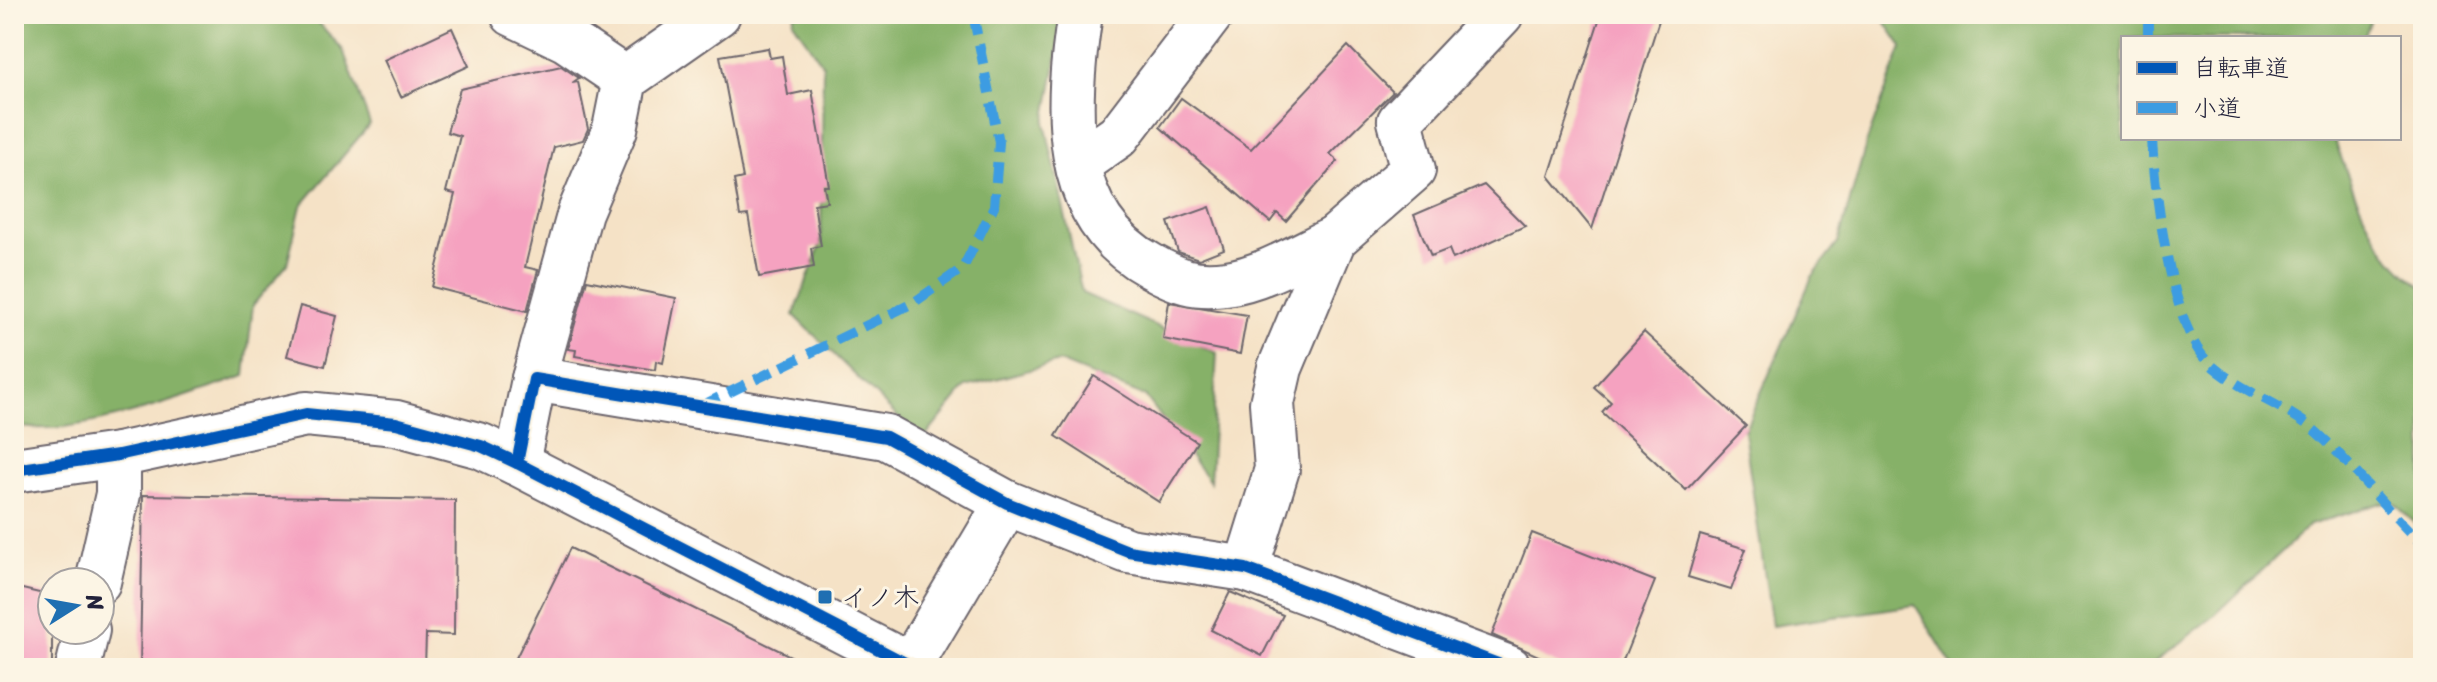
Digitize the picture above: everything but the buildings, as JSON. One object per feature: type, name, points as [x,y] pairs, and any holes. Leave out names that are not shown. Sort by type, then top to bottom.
[{"type":"street","points":[[513,14],[567,40],[625,79]]},
{"type":"street","points":[[517,463],[534,379],[580,212],[615,129],[625,79],[718,14]]},
{"type":"street","points":[[1080,14],[1069,104],[1085,195],[1127,253],[1183,283],[1227,283],[1275,267],[1334,239],[1413,170],[1400,121],[1501,14]]},
{"type":"street","points":[[1078,164],[1118,136],[1211,14]]},
{"type":"street","points":[[1246,569],[1277,469],[1272,403],[1280,368],[1334,239]]},
{"type":"street","points":[[534,379],[886,437],[1007,503],[1128,551],[1246,569],[1446,657],[1509,668]]},
{"type":"street","points":[[14,470],[118,455],[306,414],[396,423],[481,446],[517,463],[912,667],[1007,503]]},
{"type":"street","points":[[102,566],[118,494],[118,455]]},
{"type":"street","points":[[78,668],[83,646]]},
{"type":"green space","points":[[14,14],[311,14],[343,50],[370,124],[301,206],[287,264],[253,305],[245,376],[96,422],[65,427],[14,425]]},
{"type":"green space","points":[[795,14],[1065,14],[1045,123],[1082,293],[1217,353],[1210,482],[1146,397],[1059,362],[966,387],[922,441],[794,315],[821,243],[823,65],[793,21]]},
{"type":"green space","points":[[1880,14],[2373,14],[2365,36],[2121,36],[2121,140],[2335,140],[2367,221],[2378,240],[2406,274],[2423,287],[2423,531],[2391,500],[2310,525],[2213,617],[2147,668],[1954,668],[1915,605],[1772,626],[1744,431],[1812,277],[1838,243],[1867,141],[1902,47]]},
{"type":"marked path","points":[[701,406],[913,303],[963,268],[994,206],[999,142],[973,14]]},
{"type":"marked path","points":[[2148,14],[2148,36]]},
{"type":"marked path","points":[[2152,140],[2156,189],[2167,255],[2174,288],[2194,343],[2219,372],[2314,430],[2423,545]]},
{"type":"cycle path","points":[[517,463],[534,379],[886,437],[1007,503],[1128,551],[1246,569],[1509,668]]},
{"type":"cycle path","points":[[14,470],[118,455],[306,414],[396,423],[481,446],[915,668]]},
{"type":"place","name":"イノ木","points":[[825,597]]}]
